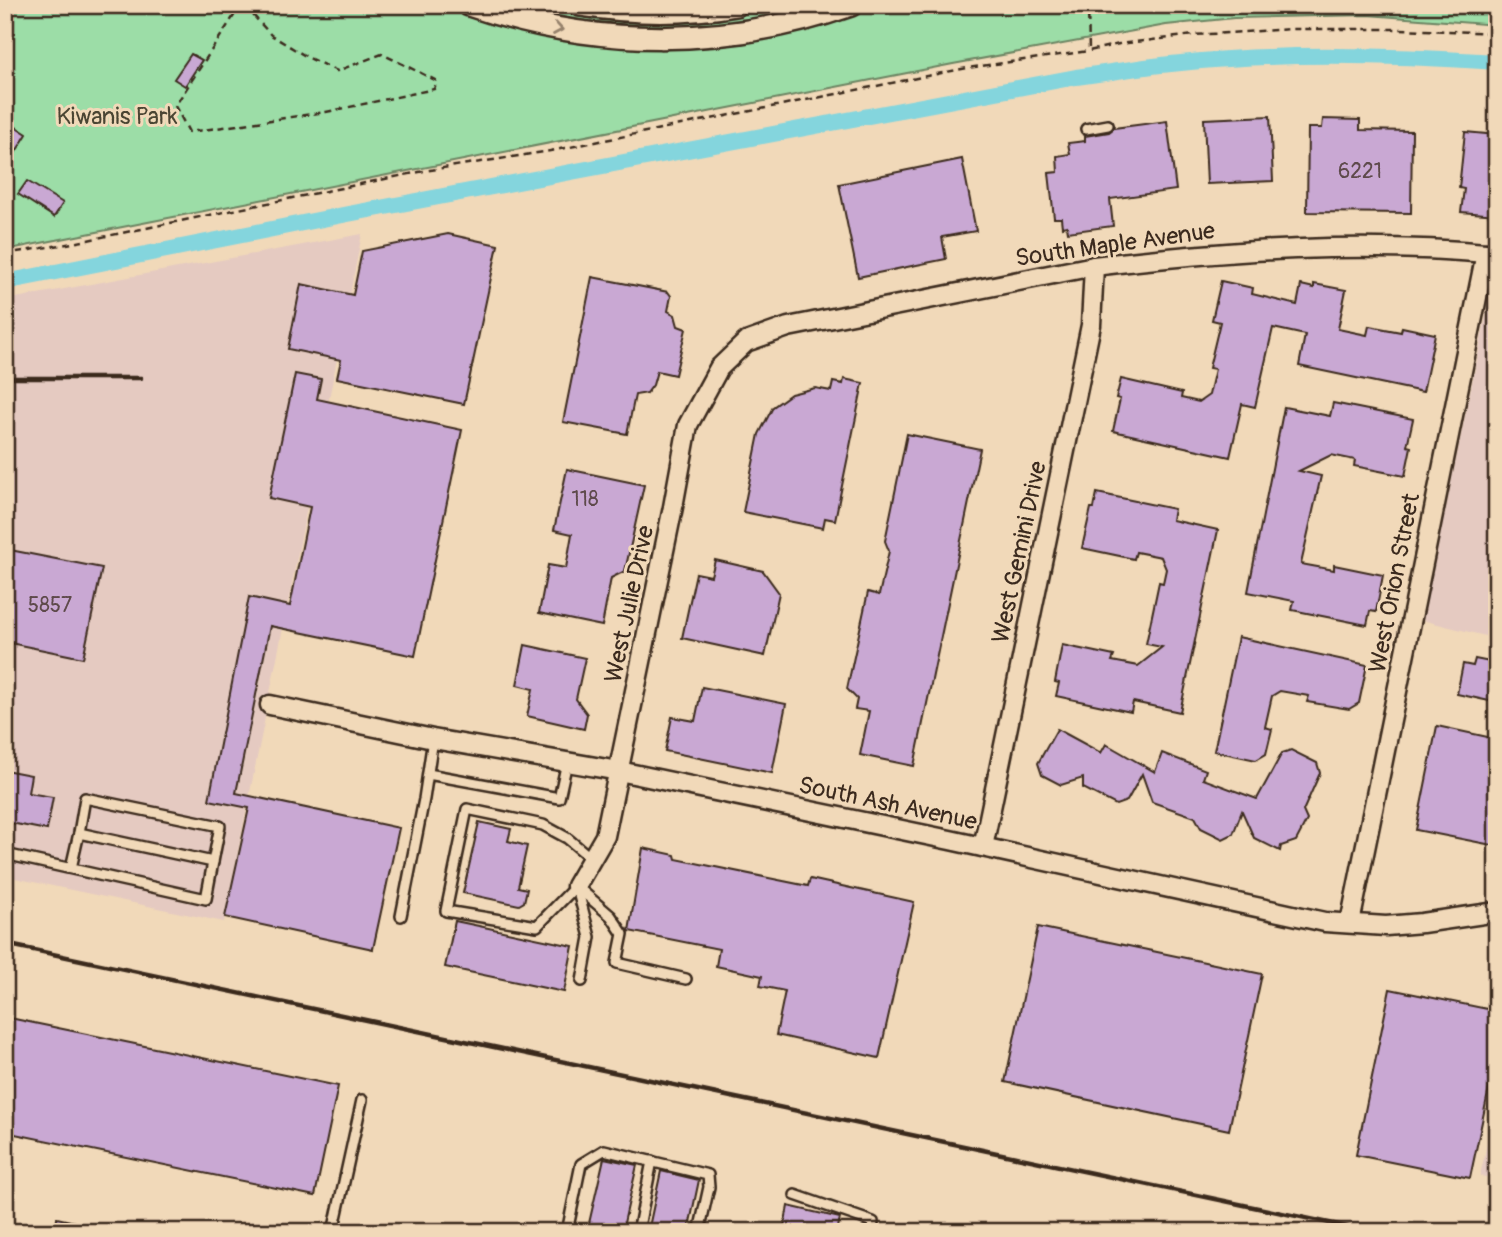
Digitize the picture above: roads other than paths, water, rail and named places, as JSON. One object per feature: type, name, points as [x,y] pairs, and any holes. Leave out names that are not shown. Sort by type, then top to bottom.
[{"type":"street","points":[[469,5],[548,28],[635,38],[744,32],[815,18],[851,5]]},
{"type":"street","points":[[580,5],[635,10],[710,9],[736,5]]},
{"type":"street","name":"South Maple Avenue","points":[[746,342],[788,327],[1094,266],[1195,254],[1427,249],[1492,254]]},
{"type":"street","name":"West Orion Street","points":[[1350,923],[1492,254]]},
{"type":"street","name":"West Gemini Drive","points":[[983,847],[1091,325],[1094,266]]},
{"type":"street","name":"West Julie Drive","points":[[576,886],[606,836],[688,425],[719,368],[746,342]]},
{"type":"street","name":"South Ash Avenue","points":[[270,705],[433,739],[619,771],[1325,922],[1386,926],[1497,912]]},
{"type":"lane","points":[[1086,129],[1108,125]]},
{"type":"lane","points":[[401,916],[433,739]]},
{"type":"lane","points":[[428,774],[559,798],[566,762]]},
{"type":"lane","points":[[5,854],[71,869],[206,899],[220,827],[85,798],[71,869]]},
{"type":"lane","points":[[576,886],[537,926],[446,911],[467,809],[543,825],[567,838],[592,859]]},
{"type":"lane","points":[[79,833],[213,862]]},
{"type":"lane","points":[[576,886],[611,916],[623,934],[617,963],[686,979]]},
{"type":"lane","points":[[576,886],[590,937],[582,981]]},
{"type":"lane","points":[[333,1232],[362,1100]]},
{"type":"lane","points":[[567,1232],[581,1164],[604,1150],[708,1175],[709,1187],[699,1232]]},
{"type":"lane","points":[[638,1232],[652,1161]]},
{"type":"lane","points":[[795,1195],[873,1222],[872,1232]]},
{"type":"waterway","points":[[5,282],[348,214],[1076,77],[1159,65],[1293,56],[1375,56],[1497,62]]},
{"type":"railway","points":[[5,378],[141,378]]},
{"type":"railway","points":[[5,944],[1372,1232]]},
{"type":"park label","name":"Kiwanis Park","points":[[117,116]]}]
